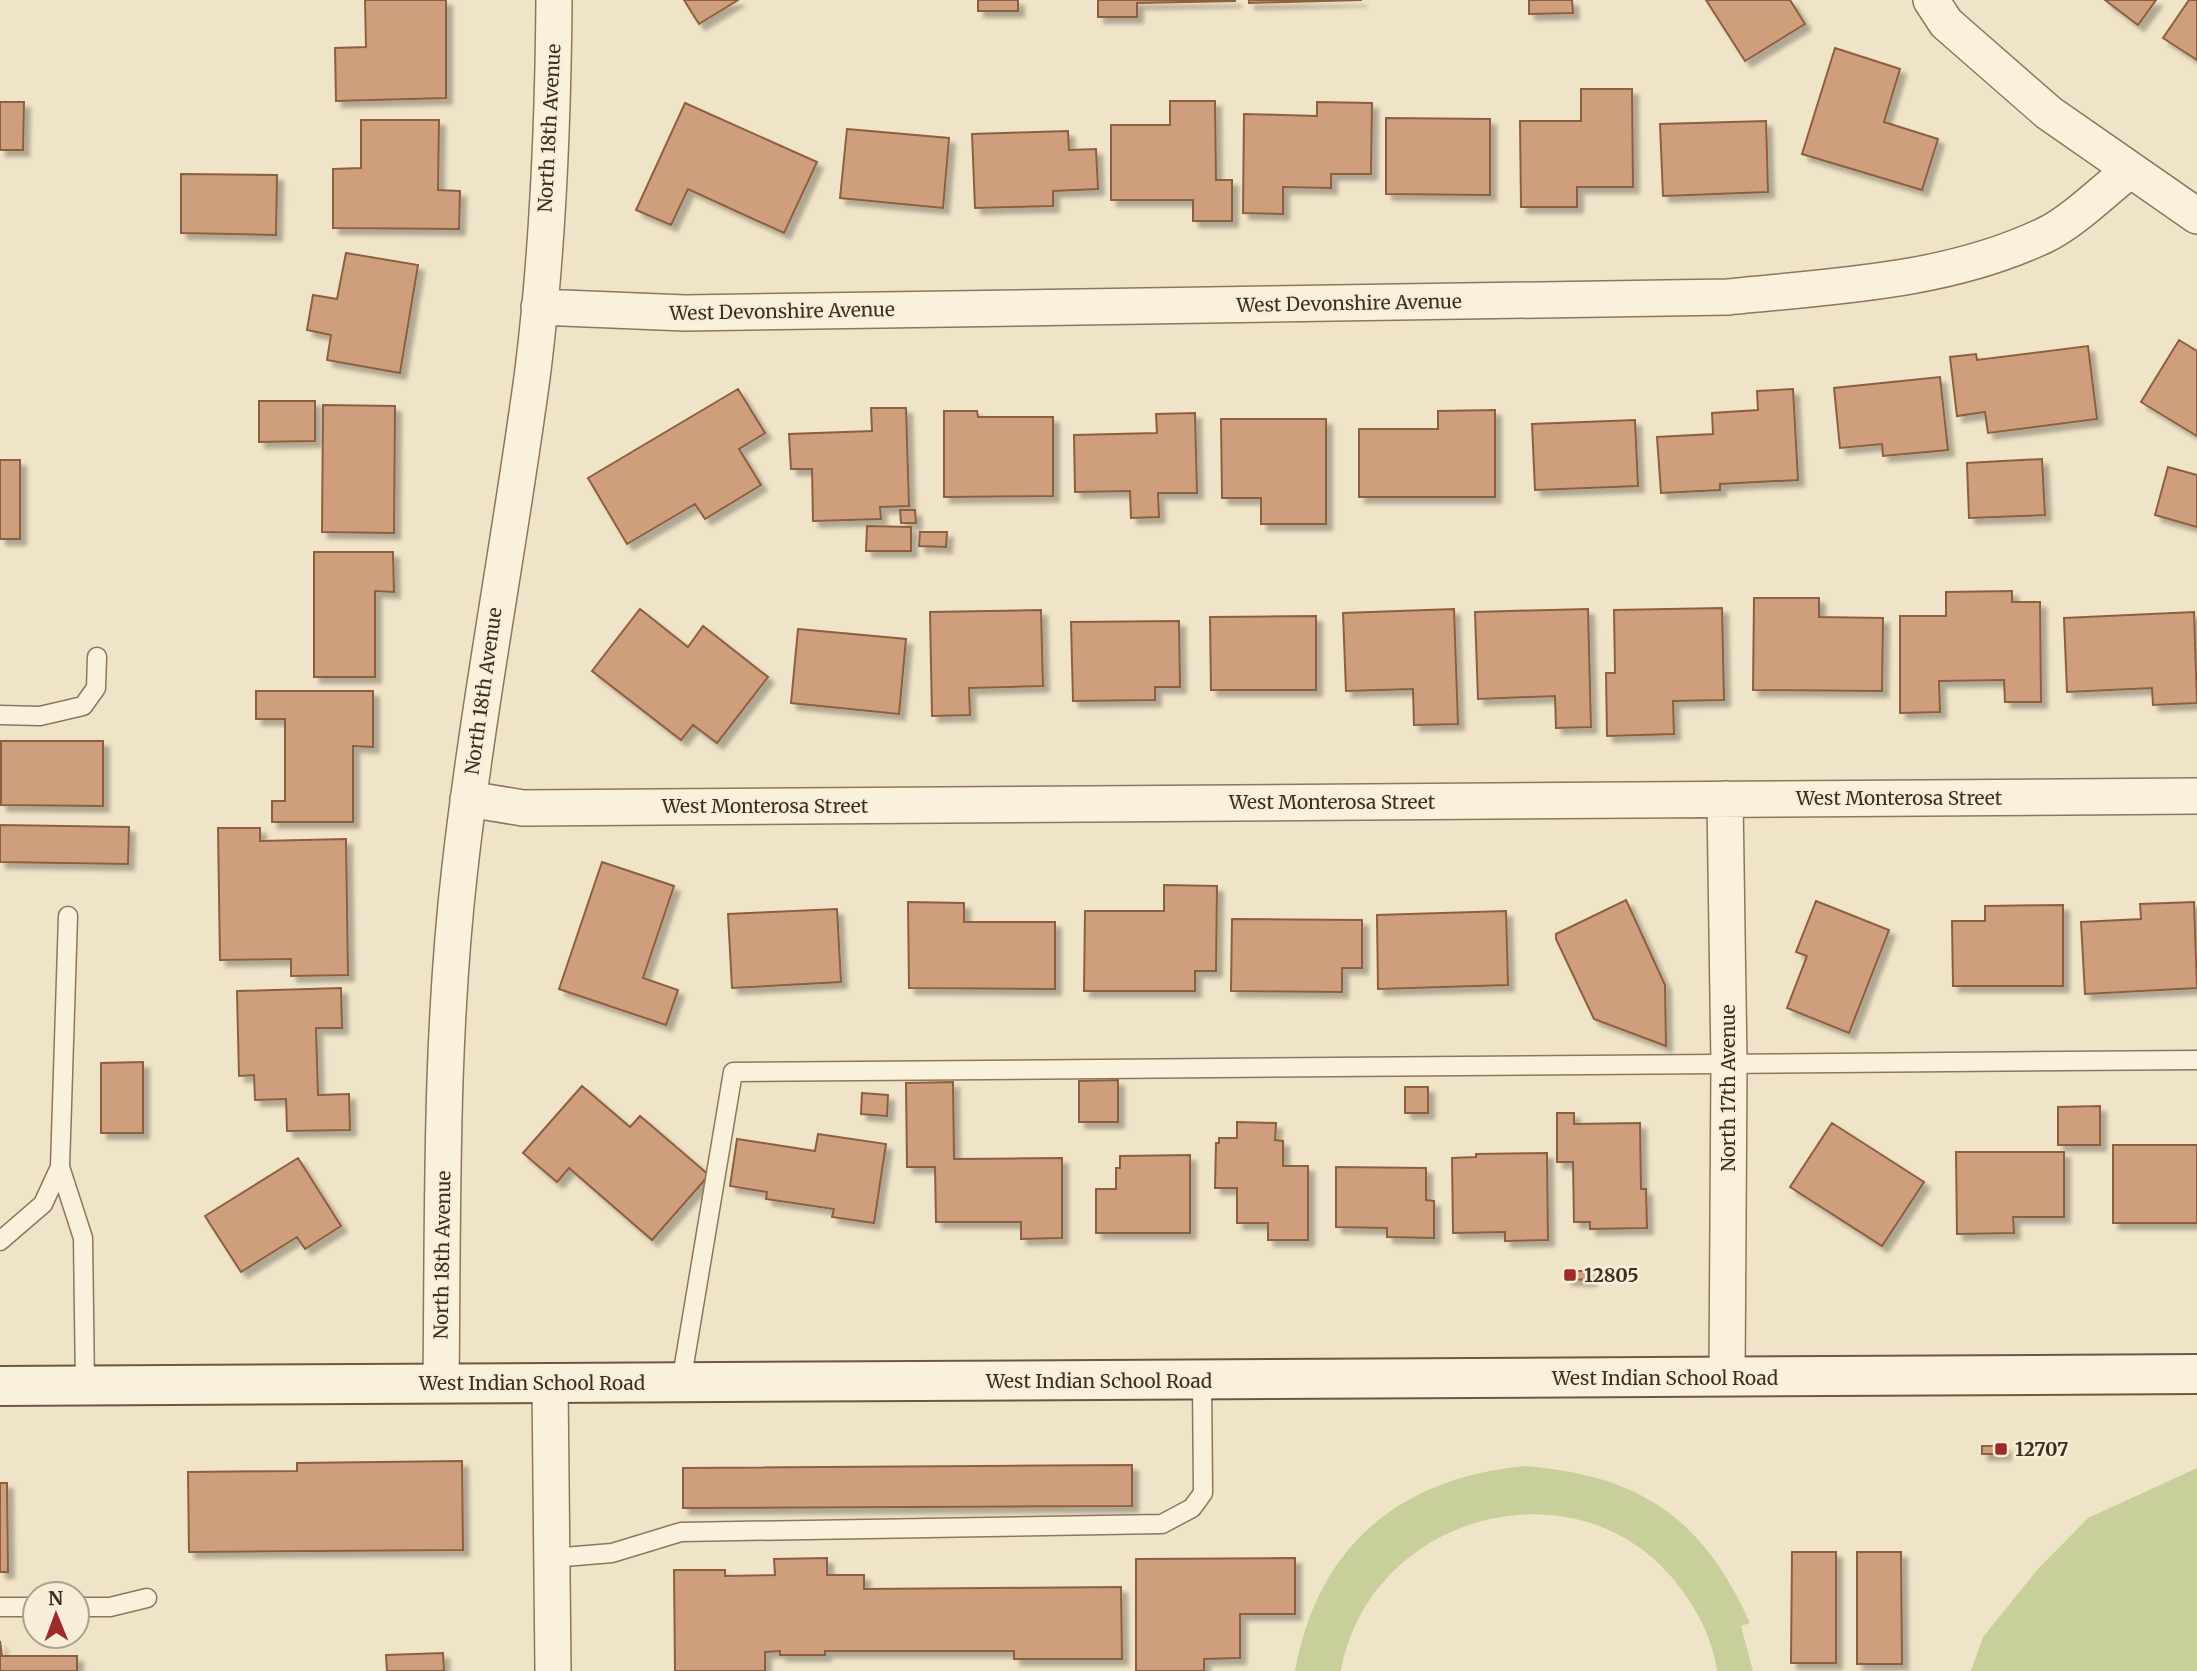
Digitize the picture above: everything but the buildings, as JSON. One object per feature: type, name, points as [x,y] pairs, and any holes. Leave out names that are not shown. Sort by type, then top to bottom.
[{"type":"main road","name":"West Indian School Road","points":[[0,1386],[2197,1374]]},
{"type":"street","name":"North 18th Avenue","points":[[441,1384],[445,1068],[468,799],[533,369],[554,90],[554,0]]},
{"type":"street","points":[[1931,0],[1946,23],[2049,113],[2197,216]]},
{"type":"street","name":"West Devonshire Avenue","points":[[539,307],[685,313],[1728,297],[1868,282],[1967,265],[2048,234],[2130,170]]},
{"type":"street","name":"West Monterosa Street","points":[[468,799],[523,808],[2197,796]]},
{"type":"street","name":"North 17th Avenue","points":[[1725,799],[1729,1064],[1727,1377]]},
{"type":"street","points":[[550,1383],[553,1671]]},
{"type":"lane","points":[[0,715],[40,716],[83,706],[96,688],[96,657]]},
{"type":"lane","points":[[68,916],[60,1167],[83,1238],[85,1386]]},
{"type":"lane","points":[[681,1383],[733,1072],[2197,1060]]},
{"type":"lane","points":[[0,1241],[43,1204],[60,1167]]},
{"type":"lane","points":[[552,1558],[612,1553],[681,1532],[1162,1524],[1192,1508],[1203,1493],[1202,1380]]},
{"type":"lane","points":[[91,1607],[110,1607],[147,1598]]},
{"type":"lane","points":[[0,1607],[21,1607]]},
{"type":"green space","points":[[1525,1466],[1566,1471],[1634,1492],[1663,1508],[1688,1530],[1711,1555],[1732,1586],[1750,1623],[1741,1626],[1753,1671],[1717,1671],[1709,1638],[1694,1608],[1681,1589],[1640,1548],[1591,1523],[1538,1514],[1486,1520],[1436,1540],[1393,1572],[1360,1616],[1341,1671],[1295,1671],[1306,1627],[1323,1588],[1345,1554],[1372,1526],[1403,1503],[1440,1485],[1480,1473]]},
{"type":"green space","points":[[2197,1468],[2197,1671],[1971,1671],[1983,1637],[2037,1570],[2088,1518]]},
{"type":"place","name":"12805","points":[[1570,1275]]},
{"type":"place","name":"12707","points":[[2001,1449]]}]
